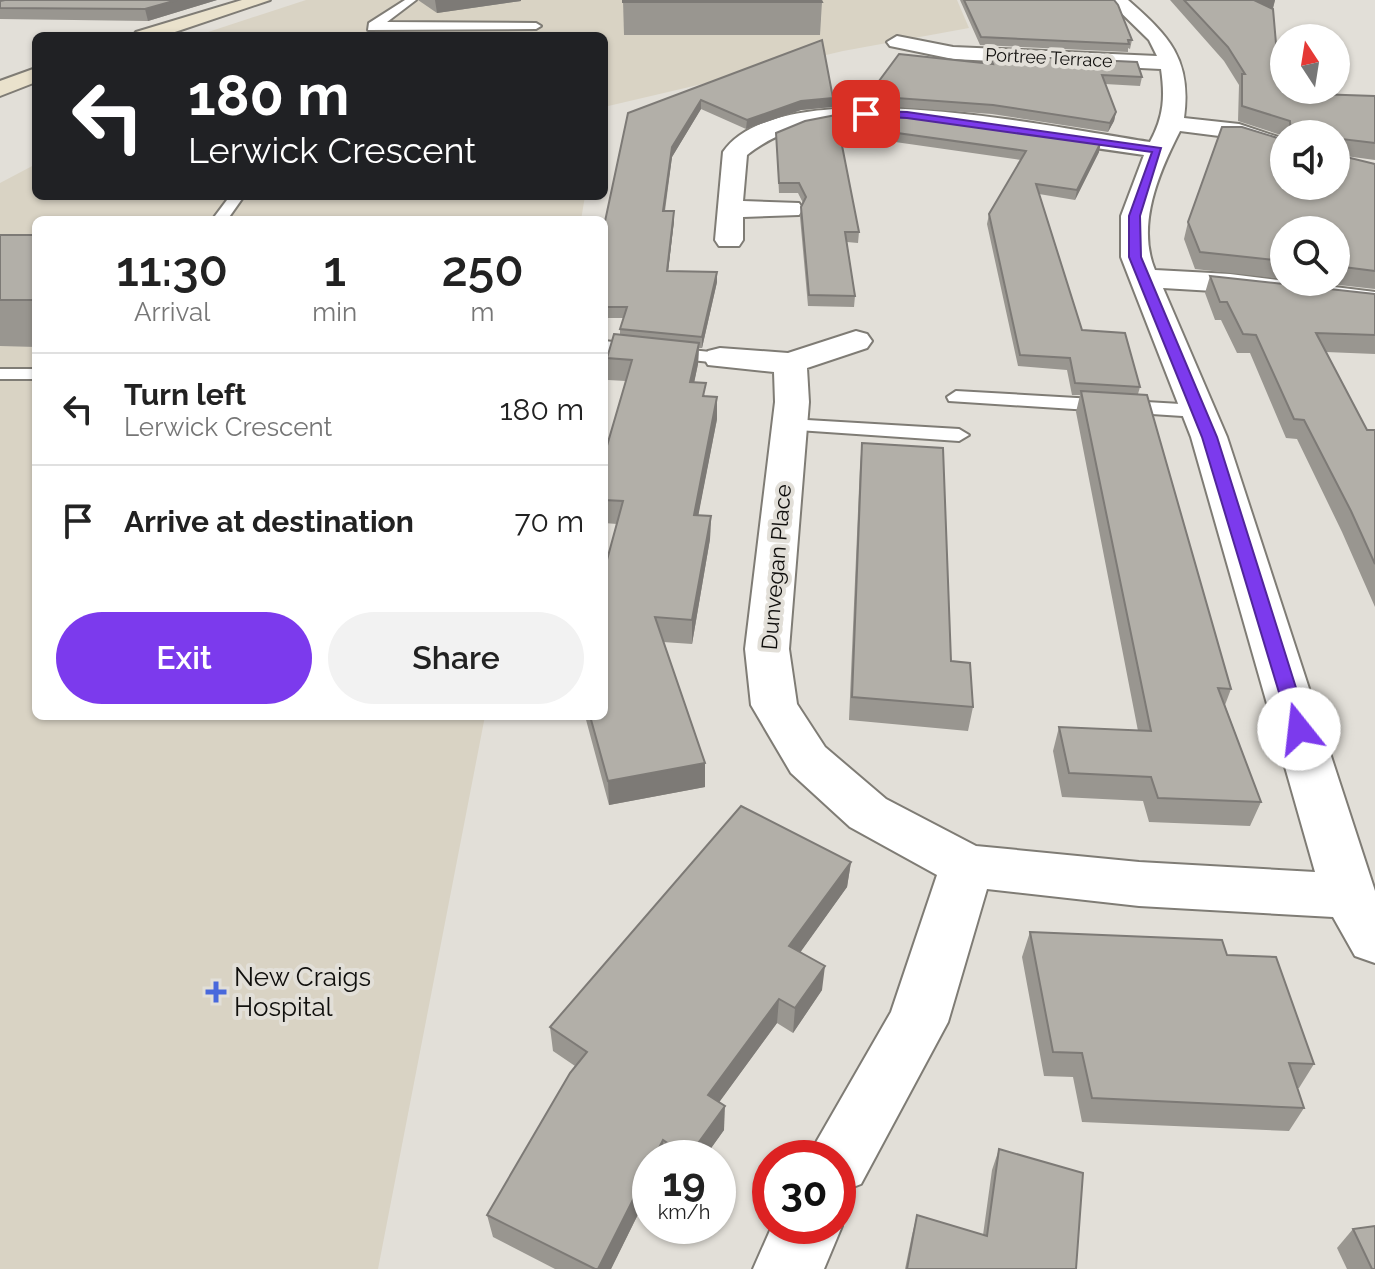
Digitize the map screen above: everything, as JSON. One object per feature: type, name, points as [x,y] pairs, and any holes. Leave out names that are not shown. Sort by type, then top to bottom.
[{"type":"street","points":[[156,32],[261,0]]},
{"type":"street","points":[[1117,0],[1158,37],[1170,63],[1176,96],[1165,136],[1134,216],[1135,257],[1198,411],[1274,643],[1349,896],[1375,939]]},
{"type":"street","points":[[928,49],[947,38]]},
{"type":"street","name":"Portree Terrace","points":[[897,42],[928,49],[1170,63]]},
{"type":"street","points":[[0,89],[32,76]]},
{"type":"street","points":[[729,240],[735,152],[769,129],[799,120],[866,114],[907,115],[1165,136],[1270,137]]},
{"type":"street","points":[[730,209],[790,209]]},
{"type":"street","points":[[1142,278],[1230,283],[1375,301]]},
{"type":"street","points":[[720,358],[790,363],[856,341]]},
{"type":"street","name":"Dunvegan Place","points":[[790,363],[790,425],[767,649],[774,705],[808,760],[868,813],[967,866],[1139,884],[1349,896]]},
{"type":"street","points":[[850,1140],[918,1022],[967,866]]},
{"type":"street","points":[[788,1269],[800,1244]]},
{"type":"lane","points":[[369,32],[373,25],[411,0]]},
{"type":"lane","points":[[486,26],[492,14]]},
{"type":"lane","points":[[373,25],[536,26]]},
{"type":"lane","points":[[608,346],[720,358]]},
{"type":"lane","points":[[0,374],[32,374]]},
{"type":"lane","points":[[956,397],[1198,411]]},
{"type":"lane","points":[[790,425],[959,435]]},
{"type":"shaded area","points":[[306,0],[957,0],[969,28],[843,51],[608,106],[608,32],[208,32]]},
{"type":"shaded area","name":"New Craigs Hospital","points":[[32,166],[32,200],[584,200],[582,216],[32,216],[32,720],[484,720],[378,1269],[0,1269],[0,183]]},
{"type":"building","points":[[177,0],[145,9],[0,8],[0,1]]},
{"type":"building","points":[[821,0],[822,2],[623,2]]},
{"type":"building","points":[[964,0],[1114,0],[1132,40],[1128,40],[1129,44],[981,37]]},
{"type":"building","points":[[1184,0],[1254,0],[1273,9],[1274,24],[1270,24],[1270,104],[1350,104],[1350,95],[1375,96],[1375,143],[1350,140],[1350,120],[1287,120],[1242,106],[1242,74],[1245,74],[1228,47]]},
{"type":"building","points":[[822,40],[833,98],[801,101],[747,120],[701,100],[672,147],[663,211],[674,211],[667,271],[717,272],[702,337],[620,329],[627,307],[608,307],[606,216],[628,113]]},
{"type":"building","points":[[899,54],[993,64],[989,55],[1137,62],[1142,77],[1102,75],[1116,112],[1110,123],[993,105],[868,96]]},
{"type":"building","points":[[855,114],[901,116],[1101,142],[1077,190],[1036,184],[1082,330],[1125,333],[1140,387],[1075,383],[1070,358],[1020,355],[989,214],[1026,151],[847,126]]},
{"type":"building","points":[[836,115],[859,232],[845,232],[855,296],[809,295],[801,207],[806,197],[799,183],[779,183],[776,133],[805,121]]},
{"type":"building","points":[[1222,127],[1242,127],[1270,136],[1270,200],[1350,200],[1350,158],[1375,164],[1375,271],[1350,268],[1350,216],[1270,216],[1270,260],[1200,252],[1188,222]]},
{"type":"building","points":[[0,235],[32,235],[32,300],[0,300]]},
{"type":"building","points":[[1210,276],[1270,283],[1270,296],[1350,296],[1350,291],[1375,294],[1375,335],[1316,333],[1367,430],[1375,430],[1375,564],[1304,420],[1294,419],[1256,335],[1243,334],[1227,302],[1220,302]]},
{"type":"building","points":[[614,334],[699,343],[690,382],[706,383],[703,396],[717,397],[694,515],[711,516],[692,620],[655,617],[705,763],[608,781],[591,720],[608,720],[608,556],[623,501],[608,500],[608,442],[632,360],[608,358]]},
{"type":"building","points":[[1081,391],[1147,395],[1231,689],[1218,688],[1261,802],[1158,798],[1151,777],[1069,773],[1059,727],[1151,731]]},
{"type":"building","points":[[862,443],[943,448],[951,661],[970,663],[973,707],[852,697]]},
{"type":"building","points":[[741,806],[851,862],[789,946],[825,966],[795,1008],[779,999],[708,1095],[725,1106],[700,1140],[632,1140],[632,1202],[598,1269],[487,1215],[570,1073],[587,1052],[550,1027]]},
{"type":"building","points":[[1030,932],[1222,940],[1227,955],[1276,957],[1314,1064],[1289,1063],[1304,1108],[1092,1098],[1082,1053],[1053,1052]]},
{"type":"building","points":[[999,1149],[1083,1173],[1076,1269],[907,1269],[917,1215],[987,1236]]},
{"type":"building","points":[[1375,1226],[1375,1269],[1372,1269],[1353,1229]]},
{"type":"place","name":"New Craigs Hospital","points":[[216,992]]},
{"type":"route","points":[[866,114],[907,115],[1158,150],[1134,216],[1135,257],[1209,437],[1299,729]]}]
